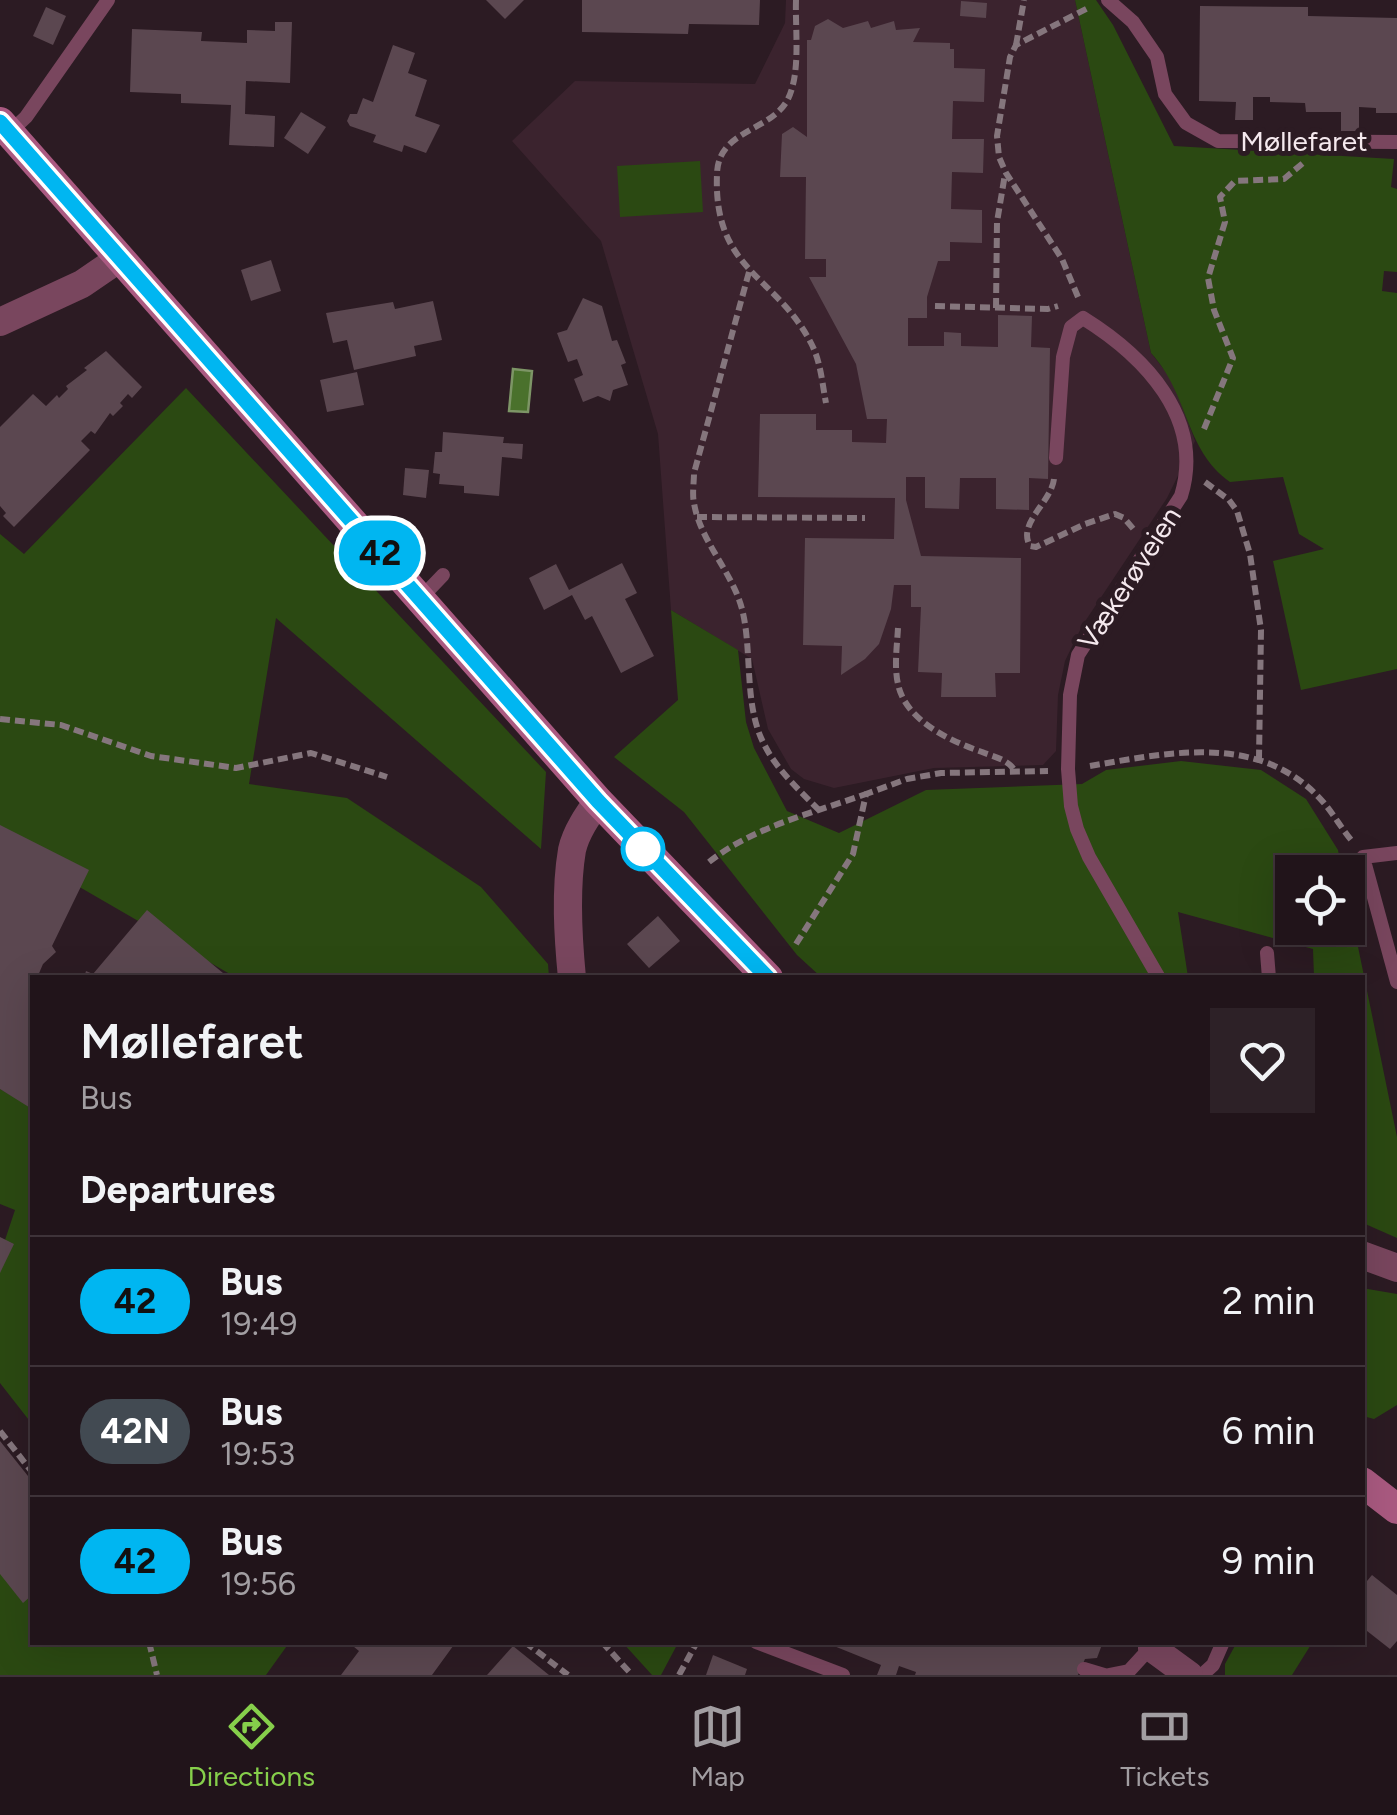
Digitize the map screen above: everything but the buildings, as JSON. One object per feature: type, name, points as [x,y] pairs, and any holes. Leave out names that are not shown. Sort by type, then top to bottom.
[{"type":"main road","points":[[5,127],[598,801],[765,975]]},
{"type":"main road","points":[[1365,1484],[1397,1509]]},
{"type":"street","points":[[0,322],[82,284],[120,258]]},
{"type":"street","points":[[572,975],[568,936],[572,848],[598,801]]},
{"type":"street","points":[[1365,1256],[1397,1268]]},
{"type":"street","points":[[1147,1645],[1188,1675]]},
{"type":"lane","points":[[5,127],[26,116],[108,0]]},
{"type":"lane","name":"Møllefaret","points":[[1106,0],[1133,22],[1158,57],[1165,94],[1186,124],[1218,141],[1397,142]]},
{"type":"lane","points":[[1056,458],[1066,346],[1071,327],[1083,318]]},
{"type":"lane","name":"Vækerøveien","points":[[1083,318],[1126,348],[1159,383],[1184,435],[1188,472],[1181,496],[1078,655],[1070,695],[1071,806],[1083,843],[1157,975]]},
{"type":"lane","points":[[420,599],[443,576]]},
{"type":"lane","points":[[1365,857],[1397,853]]},
{"type":"lane","points":[[1365,864],[1397,982]]},
{"type":"lane","points":[[1267,953],[1270,975]]},
{"type":"lane","points":[[764,1645],[843,1675]]},
{"type":"lane","points":[[1084,1669],[1107,1675],[1129,1671],[1147,1645]]},
{"type":"lane","points":[[1202,1675],[1213,1665],[1222,1645]]},
{"type":"path","points":[[796,0],[793,86],[780,112],[728,145],[718,166],[718,210],[723,227],[749,272],[800,326],[812,345],[826,403]]},
{"type":"path","points":[[1024,0],[997,136],[999,156],[1062,260],[1083,318]]},
{"type":"path","points":[[1016,44],[1106,0]]},
{"type":"path","points":[[1199,442],[1233,358],[1214,310],[1208,278],[1225,222],[1220,197],[1226,186],[1235,181],[1289,176],[1314,154],[1315,142]]},
{"type":"path","points":[[996,308],[997,222],[1006,173]]},
{"type":"path","points":[[749,272],[694,472],[693,502],[733,582],[742,609],[762,743],[820,811]]},
{"type":"path","points":[[935,306],[1048,310],[1078,298]]},
{"type":"path","points":[[1056,458],[1053,488],[1026,530],[1030,546],[1036,547],[1115,514],[1131,525],[1148,550]]},
{"type":"path","points":[[1188,472],[1229,500],[1244,526],[1260,630],[1260,758]]},
{"type":"path","points":[[698,518],[865,518]]},
{"type":"path","points":[[898,628],[897,680],[901,696],[911,710],[942,734],[1012,765],[1016,772]]},
{"type":"path","points":[[0,720],[62,725],[151,756],[236,768],[310,753],[387,777]]},
{"type":"path","points":[[709,862],[754,835],[906,779],[941,773],[1068,769],[1180,750],[1260,758],[1300,781],[1324,802],[1362,855]]},
{"type":"path","points":[[796,944],[853,854],[866,794]]},
{"type":"path","points":[[0,1431],[30,1469]]},
{"type":"path","points":[[150,1645],[157,1675]]},
{"type":"path","points":[[529,1645],[568,1675]]},
{"type":"path","points":[[605,1645],[632,1675]]},
{"type":"path","points":[[678,1675],[695,1645]]},
{"type":"shaded area","points":[[786,0],[1075,0],[1151,353],[1173,381],[1195,441],[1167,498],[1082,626],[1065,661],[1058,695],[1056,751],[1043,765],[934,768],[834,788],[804,779],[791,769],[768,729],[752,659],[671,610],[658,434],[601,241],[512,141],[575,81],[755,84],[785,23]]},
{"type":"shaded area","points":[[1075,0],[1096,0],[1113,25],[1174,146],[1394,159],[1391,187],[1397,189],[1397,272],[1384,271],[1382,291],[1397,293],[1397,669],[1301,690],[1273,561],[1324,549],[1299,534],[1283,477],[1230,482],[1215,469],[1195,438],[1164,370],[1151,353]]},
{"type":"shaded area","points":[[700,161],[703,212],[620,217],[617,166]]},
{"type":"shaded area","points":[[513,369],[532,371],[528,412],[509,411]]},
{"type":"shaded area","points":[[186,388],[546,772],[541,849],[276,618],[249,784],[347,798],[481,887],[548,964],[549,975],[232,975],[0,841],[0,534],[24,554]]},
{"type":"shaded area","points":[[671,610],[738,650],[746,722],[754,748],[787,811],[839,833],[926,790],[1082,784],[1106,770],[1181,761],[1261,770],[1306,799],[1339,855],[1275,855],[1275,939],[1178,912],[1188,975],[819,975],[797,955],[684,812],[614,757],[678,700]]},
{"type":"shaded area","points":[[1298,945],[1358,945],[1364,975],[1314,975],[1313,949]]},
{"type":"shaded area","points":[[1365,981],[1397,1137],[1397,1238],[1365,1224]]},
{"type":"shaded area","points":[[0,1089],[30,1106],[30,1421],[0,1383],[0,1255],[15,1210],[0,1204]]},
{"type":"shaded area","points":[[1365,1289],[1397,1294],[1397,1405],[1374,1419],[1365,1417]]},
{"type":"shaded area","points":[[0,1570],[30,1586],[30,1645],[288,1645],[266,1675],[0,1675]]},
{"type":"shaded area","points":[[625,1645],[677,1645],[661,1675],[652,1675]]},
{"type":"shaded area","points":[[1235,1645],[1311,1645],[1292,1675],[1225,1675],[1225,1664]]},
{"type":"bus line","name":"42","points":[[0,122],[598,801],[765,975]]}]
